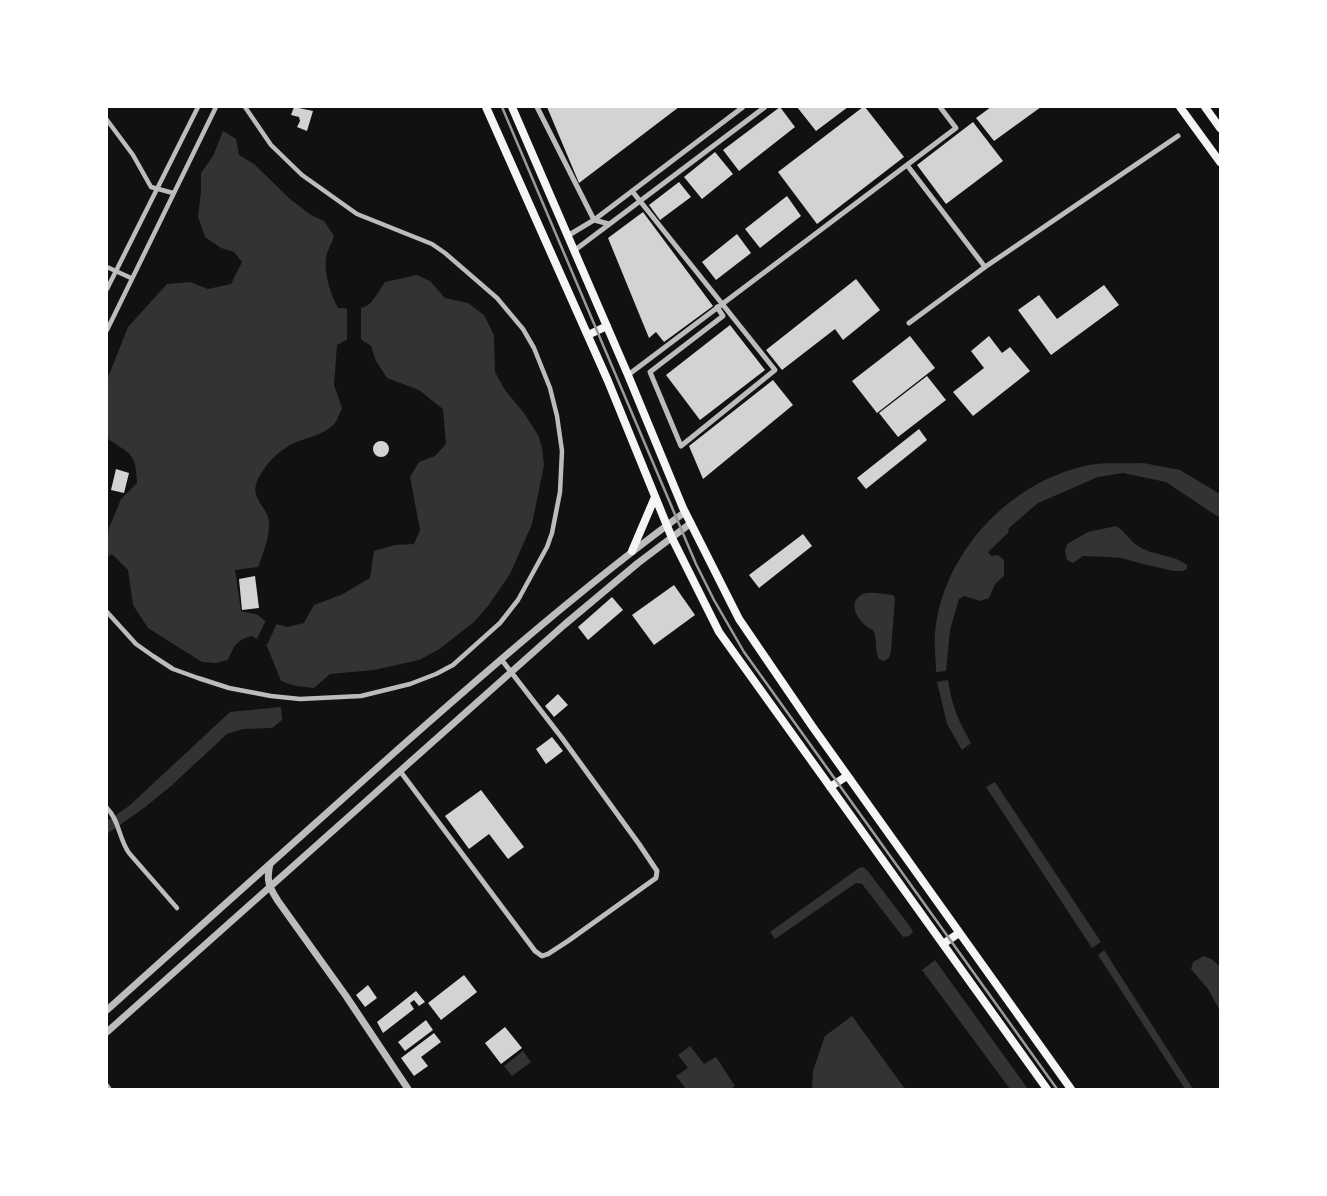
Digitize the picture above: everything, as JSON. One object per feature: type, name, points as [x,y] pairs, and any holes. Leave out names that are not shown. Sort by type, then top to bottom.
[{"type":"main road","points":[[486,107],[608,380],[672,538],[719,632],[1046,1089]]},
{"type":"main road","points":[[512,107],[569,235],[685,512],[739,619],[1071,1089]]},
{"type":"main road","points":[[1180,107],[1220,162]]},
{"type":"main road","points":[[1205,107],[1220,128]]},
{"type":"main road","points":[[587,335],[607,326]]},
{"type":"main road","points":[[632,551],[655,497]]},
{"type":"main road","points":[[830,787],[848,776]]},
{"type":"main road","points":[[943,944],[959,933]]},
{"type":"street","points":[[107,289],[198,107]]},
{"type":"street","points":[[107,330],[216,107]]},
{"type":"street","points":[[107,612],[136,644],[173,668],[198,678],[229,688],[300,699],[361,696],[410,684],[453,665],[500,623],[518,600],[552,533],[561,477],[559,427],[550,388],[523,329],[497,298],[445,253],[432,244],[357,214],[302,175],[271,145],[245,107]]},
{"type":"street","points":[[537,107],[594,220],[609,224]]},
{"type":"street","points":[[569,235],[594,220],[743,107]]},
{"type":"street","points":[[575,250],[765,107]]},
{"type":"street","points":[[628,375],[956,128],[940,107]]},
{"type":"street","points":[[107,120],[134,155],[151,187],[173,193]]},
{"type":"street","points":[[909,323],[985,267],[1178,136]]},
{"type":"street","points":[[907,165],[985,267]]},
{"type":"street","points":[[632,191],[720,305],[775,370],[681,446],[650,372],[723,316],[720,305]]},
{"type":"street","points":[[107,267],[131,278]]},
{"type":"street","points":[[107,1010],[501,659],[632,551],[685,512]]},
{"type":"street","points":[[107,1032],[564,625],[691,523]]},
{"type":"street","points":[[567,604],[566,609],[570,613],[579,613]]},
{"type":"street","points":[[554,615],[563,615],[564,625]]},
{"type":"street","points":[[400,771],[537,953],[542,956],[654,880],[657,871],[568,745],[501,659]]},
{"type":"street","points":[[107,808],[113,814],[122,844],[177,908]]},
{"type":"street","points":[[271,862],[269,887],[408,1089]]},
{"type":"shaded area","points":[[223,131],[236,139],[239,155],[254,164],[290,199],[324,221],[334,236],[327,255],[326,270],[330,290],[338,308],[367,306],[385,282],[417,275],[430,281],[445,298],[468,303],[484,315],[494,335],[495,372],[538,435],[544,465],[532,524],[510,574],[474,622],[438,650],[419,660],[374,670],[330,674],[314,688],[281,681],[267,646],[252,636],[236,644],[228,660],[202,662],[148,628],[133,605],[128,570],[112,554],[107,557],[107,533],[121,499],[137,483],[133,459],[107,438],[107,380],[128,327],[167,284],[190,282],[208,289],[231,284],[242,262],[234,252],[221,248],[205,237],[198,217],[201,173],[213,156]],"holes":[[[355,335],[371,346],[376,361],[387,378],[419,390],[443,409],[446,444],[435,456],[419,462],[410,477],[420,530],[414,544],[395,545],[374,551],[370,578],[341,595],[314,605],[304,623],[287,627],[241,611],[235,570],[258,567],[269,530],[268,518],[257,498],[258,479],[266,466],[282,450],[324,432],[336,421],[342,408],[334,385],[337,345]]]},
{"type":"shaded area","points":[[1143,463],[1180,470],[1220,494],[1220,518],[1166,482],[1123,473],[1098,477],[1038,503],[1009,528],[1008,533],[988,552],[991,556],[998,555],[1004,560],[1004,576],[995,584],[989,598],[980,601],[964,596],[959,599],[950,630],[946,671],[936,672],[935,634],[940,604],[966,549],[985,525],[1007,504],[1060,474],[1095,464]]},
{"type":"shaded area","points":[[1116,526],[1138,546],[1181,561],[1187,565],[1187,569],[1174,571],[1121,558],[1083,556],[1073,563],[1067,560],[1067,544],[1088,532]]},
{"type":"shaded area","points":[[861,595],[893,595],[895,598],[891,651],[889,658],[884,661],[879,659],[873,630],[860,620],[855,609],[856,599]]},
{"type":"shaded area","points":[[948,680],[956,713],[971,743],[962,750],[947,724],[937,682]]},
{"type":"shaded area","points":[[281,707],[282,720],[272,728],[243,729],[227,734],[171,786],[107,834],[107,821],[129,806],[230,712]]},
{"type":"shaded area","points":[[995,782],[1101,942],[1092,948],[986,787]]},
{"type":"shaded area","points":[[863,867],[909,925],[913,932],[909,936],[903,937],[862,884],[856,883],[775,939],[770,932]]},
{"type":"shaded area","points":[[1104,950],[1193,1089],[1185,1089],[1098,955]]},
{"type":"shaded area","points":[[1204,956],[1220,967],[1220,1011],[1208,989],[1191,969],[1193,962]]},
{"type":"shaded area","points":[[935,960],[1028,1089],[1010,1089],[922,970]]},
{"type":"shaded area","points":[[852,1016],[905,1089],[812,1089],[813,1071],[825,1036]]},
{"type":"shaded area","points":[[690,1046],[704,1064],[716,1057],[735,1086],[731,1089],[686,1089],[676,1076],[688,1068],[678,1055]]},
{"type":"shaded area","points":[[523,1051],[531,1062],[512,1076],[504,1066]]},
{"type":"pier","points":[[347,305],[361,305],[361,340],[347,342]]},
{"type":"pier","points":[[267,618],[278,621],[267,645],[256,641]]},
{"type":"building","points":[[294,107],[313,111],[307,131],[297,127],[299,117],[291,115]]},
{"type":"building","points":[[547,107],[679,107],[579,183]]},
{"type":"building","points":[[780,107],[795,127],[739,171],[723,150]]},
{"type":"building","points":[[797,107],[848,107],[816,131]]},
{"type":"building","points":[[863,107],[904,157],[817,224],[778,172]]},
{"type":"building","points":[[991,107],[1041,107],[994,141],[976,118]]},
{"type":"building","points":[[973,122],[1003,161],[946,204],[917,165]]},
{"type":"building","points":[[715,152],[733,174],[702,199],[684,177]]},
{"type":"building","points":[[679,182],[691,197],[660,220],[649,205]]},
{"type":"building","points":[[787,196],[801,216],[760,248],[745,229]]},
{"type":"building","points":[[643,212],[713,306],[664,342],[656,332],[649,338],[608,238]]},
{"type":"building","points":[[737,234],[751,253],[716,280],[702,262]]},
{"type":"building","points":[[856,279],[880,310],[843,340],[835,329],[782,370],[766,350]]},
{"type":"building","points":[[1104,285],[1119,305],[1051,355],[1018,310],[1039,295],[1057,319]]},
{"type":"building","points":[[730,325],[765,370],[700,420],[666,375]]},
{"type":"building","points":[[910,336],[935,368],[877,413],[852,381]]},
{"type":"building","points":[[989,336],[1002,353],[1010,347],[1030,371],[973,416],[953,392],[984,368],[971,351]]},
{"type":"building","points":[[927,376],[946,400],[898,437],[879,413]]},
{"type":"building","points":[[773,380],[793,405],[703,479],[689,446]]},
{"type":"building","points":[[919,429],[927,440],[866,489],[857,478]]},
{"type":"building","points":[[378,441],[384,441],[389,449],[387,455],[378,457],[373,452],[373,446]]},
{"type":"building","points":[[116,469],[129,473],[124,493],[111,490]]},
{"type":"building","points":[[803,534],[812,546],[759,588],[749,575]]},
{"type":"building","points":[[255,576],[259,608],[242,610],[239,579]]},
{"type":"building","points":[[674,585],[695,615],[654,645],[632,615]]},
{"type":"building","points":[[612,597],[623,610],[588,640],[578,627]]},
{"type":"building","points":[[558,694],[568,705],[554,717],[545,706]]},
{"type":"building","points":[[552,737],[563,751],[546,764],[536,749]]},
{"type":"building","points":[[481,790],[524,847],[508,859],[489,834],[469,849],[445,816]]},
{"type":"building","points":[[464,975],[477,992],[441,1020],[428,1003]]},
{"type":"building","points":[[368,985],[377,998],[365,1007],[356,995]]},
{"type":"building","points":[[416,991],[425,1002],[419,1006],[414,1000],[410,1003],[414,1009],[383,1033],[377,1022]]},
{"type":"building","points":[[426,1020],[433,1030],[405,1051],[398,1042]]},
{"type":"building","points":[[505,1027],[522,1048],[501,1064],[485,1043]]},
{"type":"building","points":[[434,1033],[441,1042],[421,1057],[428,1066],[414,1076],[401,1058]]},
{"type":"railway","points":[[502,107],[696,564],[714,600],[744,652],[1057,1089]]}]
